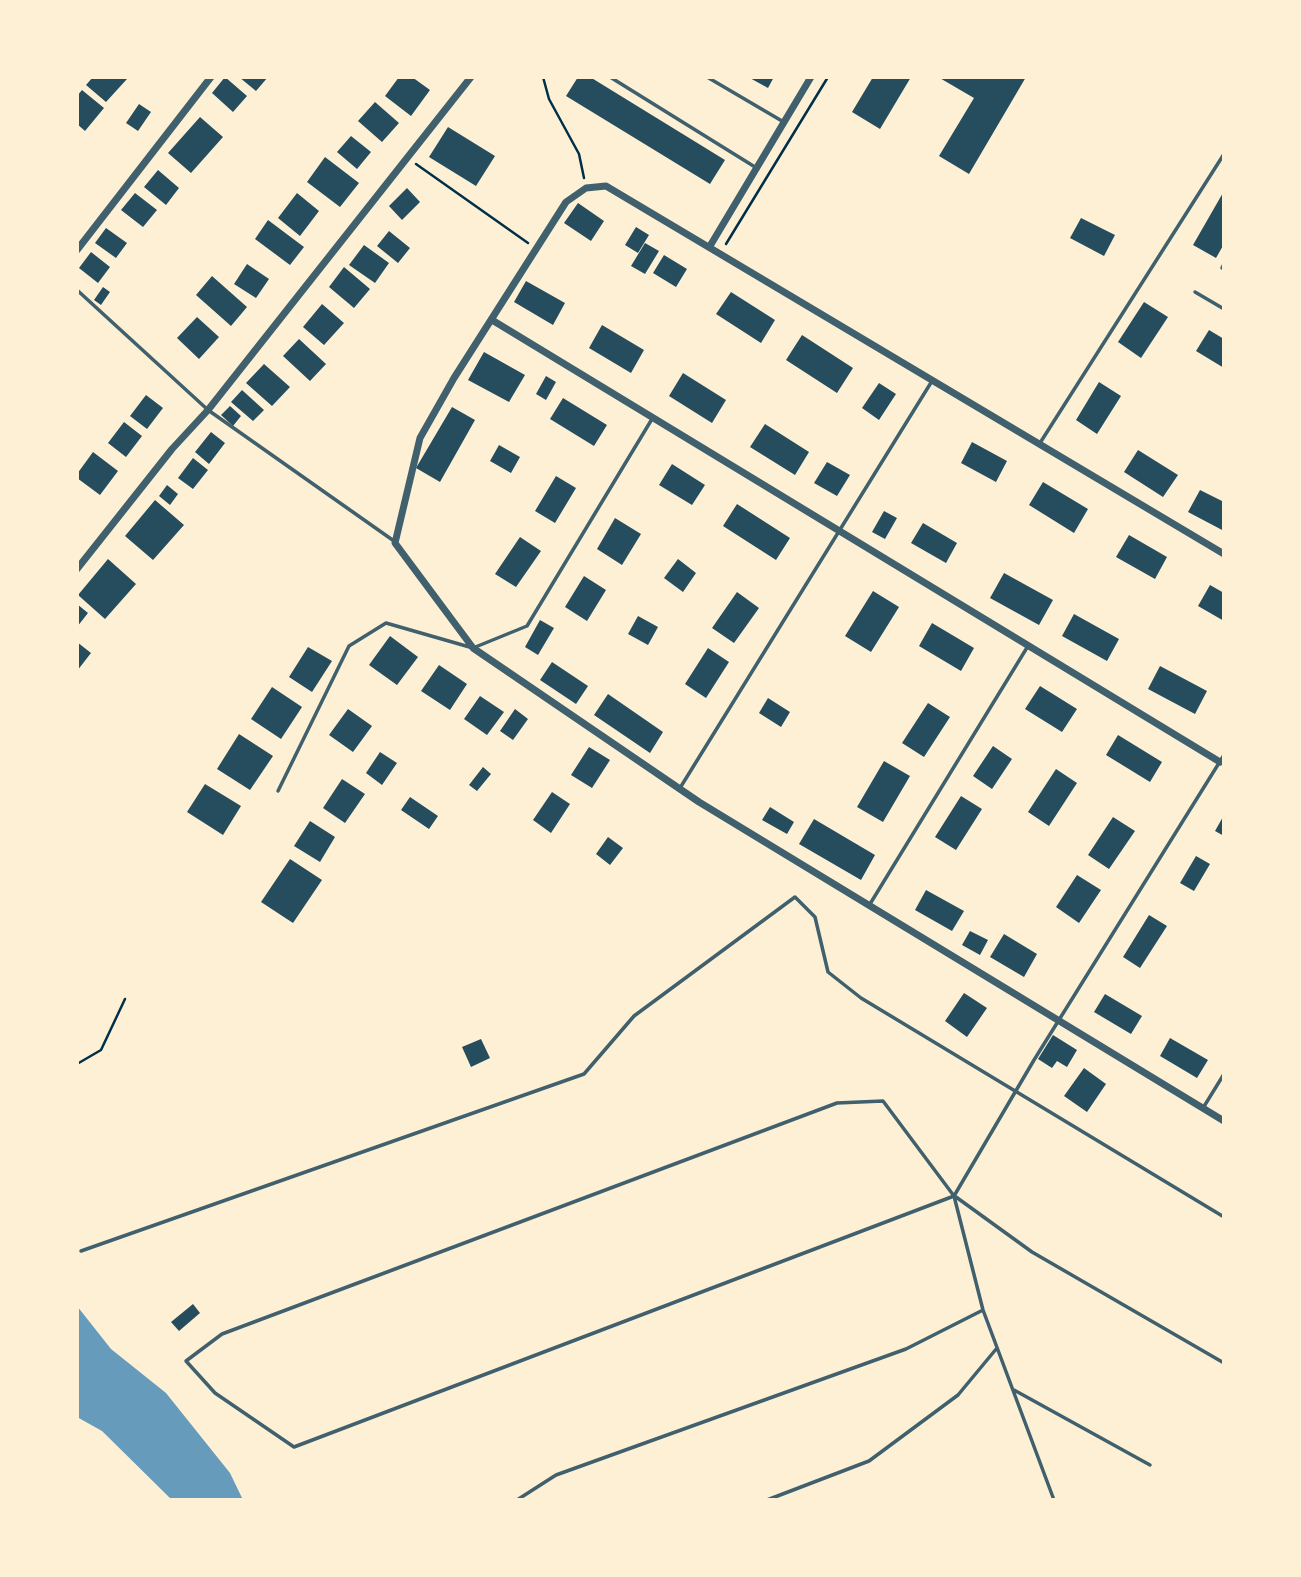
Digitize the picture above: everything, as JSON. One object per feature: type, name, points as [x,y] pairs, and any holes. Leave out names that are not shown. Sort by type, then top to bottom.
[{"type":"street","points":[[77,250],[211,77]]},
{"type":"street","points":[[77,569],[172,449],[208,410],[471,77]]},
{"type":"street","points":[[710,246],[811,77]]},
{"type":"street","points":[[1224,554],[606,186],[586,188],[566,202],[420,438],[395,543],[473,648],[680,789],[1224,1121]]},
{"type":"street","points":[[492,320],[1028,646],[1222,758]]},
{"type":"lane","points":[[610,77],[757,169]]},
{"type":"lane","points":[[707,77],[784,122]]},
{"type":"lane","points":[[1040,443],[1224,154]]},
{"type":"lane","points":[[77,290],[208,410],[395,543]]},
{"type":"lane","points":[[1195,292],[1224,309]]},
{"type":"lane","points":[[680,789],[933,380]]},
{"type":"lane","points":[[278,791],[349,646],[386,623],[473,648],[527,626],[652,419]]},
{"type":"lane","points":[[869,905],[1028,646]]},
{"type":"lane","points":[[1222,758],[954,1196],[294,1447],[215,1393],[186,1360],[222,1334],[837,1102],[883,1101],[954,1196],[1032,1252],[1224,1363]]},
{"type":"lane","points":[[81,1251],[584,1074],[634,1016],[795,897],[815,917],[828,972],[861,998],[1224,1217]]},
{"type":"lane","points":[[1202,1108],[1224,1074]]},
{"type":"lane","points":[[954,1196],[983,1310],[1055,1500]]},
{"type":"lane","points":[[517,1500],[556,1475],[906,1349],[983,1310]]},
{"type":"lane","points":[[767,1500],[869,1461],[958,1395],[997,1348]]},
{"type":"lane","points":[[1013,1389],[1150,1465]]},
{"type":"path","points":[[543,77],[549,99],[579,154],[586,188]]},
{"type":"path","points":[[721,253],[828,77]]},
{"type":"path","points":[[407,158],[537,249]]},
{"type":"path","points":[[77,1064],[101,1050],[125,999]]},
{"type":"water","points":[[77,1306],[111,1349],[166,1393],[230,1473],[243,1500],[172,1500],[102,1431],[77,1417]]},
{"type":"building","points":[[93,77],[127,79],[106,102],[86,85]]},
{"type":"building","points":[[225,77],[247,96],[233,112],[212,93]]},
{"type":"building","points":[[239,77],[268,77],[256,91]]},
{"type":"building","points":[[399,77],[412,77],[430,90],[411,116],[385,96]]},
{"type":"building","points":[[578,77],[590,77],[725,160],[710,184],[566,96]]},
{"type":"building","points":[[748,77],[774,77],[768,88]]},
{"type":"building","points":[[873,77],[911,77],[880,129],[852,112]]},
{"type":"building","points":[[938,77],[1026,77],[969,174],[939,156],[974,98]]},
{"type":"building","points":[[82,90],[104,108],[85,131],[77,124],[77,96]]},
{"type":"building","points":[[375,102],[399,123],[382,142],[358,121]]},
{"type":"building","points":[[139,104],[151,112],[138,131],[126,123]]},
{"type":"building","points":[[200,117],[223,137],[191,173],[168,153]]},
{"type":"building","points":[[448,127],[495,156],[476,186],[429,157]]},
{"type":"building","points":[[351,136],[371,152],[357,169],[337,152]]},
{"type":"building","points":[[325,157],[359,183],[340,207],[307,182]]},
{"type":"building","points":[[158,170],[179,188],[166,205],[144,187]]},
{"type":"building","points":[[407,188],[420,202],[402,220],[389,206]]},
{"type":"building","points":[[1224,191],[1224,244],[1216,258],[1193,245]]},
{"type":"building","points":[[135,193],[157,210],[143,227],[121,210]]},
{"type":"building","points":[[297,193],[319,211],[300,236],[278,218]]},
{"type":"building","points":[[578,203],[604,221],[591,241],[564,223]]},
{"type":"building","points":[[1081,218],[1115,235],[1104,256],[1070,238]]},
{"type":"building","points":[[268,220],[304,247],[290,265],[255,239]]},
{"type":"building","points":[[636,227],[649,235],[638,253],[625,245]]},
{"type":"building","points":[[106,228],[127,243],[116,258],[95,243]]},
{"type":"building","points":[[389,231],[410,248],[398,263],[377,246]]},
{"type":"building","points":[[645,243],[659,251],[645,274],[631,266]]},
{"type":"building","points":[[364,245],[389,263],[375,283],[349,265]]},
{"type":"building","points":[[91,252],[110,267],[98,283],[79,268]]},
{"type":"building","points":[[664,255],[687,269],[676,287],[653,273]]},
{"type":"building","points":[[247,264],[269,279],[256,298],[234,284]]},
{"type":"building","points":[[344,267],[370,289],[354,308],[329,287]]},
{"type":"building","points":[[212,276],[247,307],[231,326],[196,295]]},
{"type":"building","points":[[526,281],[565,303],[553,325],[514,302]]},
{"type":"building","points":[[103,287],[110,292],[101,305],[94,300]]},
{"type":"building","points":[[731,292],[775,320],[761,343],[716,314]]},
{"type":"building","points":[[1144,302],[1168,317],[1141,358],[1118,342]]},
{"type":"building","points":[[322,304],[344,323],[324,345],[303,327]]},
{"type":"building","points":[[197,317],[219,337],[199,359],[177,338]]},
{"type":"building","points":[[602,325],[644,350],[631,373],[589,348]]},
{"type":"building","points":[[1209,330],[1224,339],[1224,368],[1196,351]]},
{"type":"building","points":[[802,335],[853,368],[837,393],[786,360]]},
{"type":"building","points":[[299,339],[326,364],[310,381],[283,356]]},
{"type":"building","points":[[484,352],[525,375],[509,402],[468,380]]},
{"type":"building","points":[[264,364],[290,387],[272,406],[246,383]]},
{"type":"building","points":[[683,373],[726,400],[712,423],[669,396]]},
{"type":"building","points":[[546,376],[556,382],[546,400],[536,394]]},
{"type":"building","points":[[1099,382],[1121,396],[1097,434],[1076,420]]},
{"type":"building","points":[[879,383],[896,394],[879,420],[862,408]]},
{"type":"building","points":[[242,390],[264,410],[253,421],[231,402]]},
{"type":"building","points":[[146,395],[163,408],[147,429],[130,416]]},
{"type":"building","points":[[563,398],[607,425],[594,446],[550,419]]},
{"type":"building","points":[[230,406],[241,416],[233,426],[221,415]]},
{"type":"building","points":[[452,407],[475,420],[440,482],[416,468]]},
{"type":"building","points":[[124,422],[142,436],[126,457],[108,443]]},
{"type":"building","points":[[765,424],[809,452],[795,475],[750,447]]},
{"type":"building","points":[[211,432],[225,443],[209,464],[195,452]]},
{"type":"building","points":[[972,442],[1007,461],[996,482],[961,463]]},
{"type":"building","points":[[499,445],[520,457],[511,473],[490,461]]},
{"type":"building","points":[[1138,450],[1178,475],[1163,497],[1124,472]]},
{"type":"building","points":[[93,452],[118,471],[100,495],[77,478]]},
{"type":"building","points":[[193,458],[208,470],[193,489],[178,478]]},
{"type":"building","points":[[827,462],[850,475],[837,496],[814,483]]},
{"type":"building","points":[[672,464],[705,485],[692,505],[659,485]]},
{"type":"building","points":[[556,476],[576,488],[555,523],[535,511]]},
{"type":"building","points":[[1043,482],[1088,509],[1074,533],[1029,505]]},
{"type":"building","points":[[167,485],[178,494],[170,505],[159,496]]},
{"type":"building","points":[[1200,490],[1224,502],[1224,531],[1188,512]]},
{"type":"building","points":[[155,500],[184,525],[153,560],[125,536]]},
{"type":"building","points":[[737,504],[790,538],[776,560],[723,526]]},
{"type":"building","points":[[884,511],[897,518],[885,539],[872,532]]},
{"type":"building","points":[[615,518],[641,534],[622,565],[597,549]]},
{"type":"building","points":[[923,523],[957,543],[946,563],[911,543]]},
{"type":"building","points":[[1129,535],[1167,557],[1155,579],[1116,557]]},
{"type":"building","points":[[520,537],[541,551],[516,587],[495,574]]},
{"type":"building","points":[[108,559],[136,584],[105,619],[78,595]]},
{"type":"building","points":[[678,559],[696,573],[683,592],[664,578]]},
{"type":"building","points":[[1004,573],[1053,600],[1039,625],[990,598]]},
{"type":"building","points":[[584,576],[606,590],[587,621],[565,607]]},
{"type":"building","points":[[1210,585],[1224,593],[1224,621],[1198,606]]},
{"type":"building","points":[[873,591],[899,607],[871,652],[845,636]]},
{"type":"building","points":[[737,592],[759,608],[734,643],[712,628]]},
{"type":"building","points":[[77,604],[88,613],[77,627]]},
{"type":"building","points":[[1074,614],[1119,639],[1107,661],[1062,636]]},
{"type":"building","points":[[638,616],[658,627],[648,645],[628,634]]},
{"type":"building","points":[[540,620],[554,628],[538,655],[525,647]]},
{"type":"building","points":[[932,623],[974,648],[961,671],[919,646]]},
{"type":"building","points":[[390,636],[418,657],[397,685],[369,665]]},
{"type":"building","points":[[77,642],[91,653],[77,671]]},
{"type":"building","points":[[308,647],[332,661],[312,692],[289,677]]},
{"type":"building","points":[[708,648],[729,662],[706,698],[685,684]]},
{"type":"building","points":[[552,662],[588,686],[576,704],[540,680]]},
{"type":"building","points":[[439,665],[467,684],[450,710],[421,691]]},
{"type":"building","points":[[1160,666],[1207,691],[1195,714],[1148,689]]},
{"type":"building","points":[[1040,686],[1077,709],[1062,732],[1025,709]]},
{"type":"building","points":[[272,687],[302,707],[281,739],[251,719]]},
{"type":"building","points":[[608,694],[663,732],[650,753],[594,715]]},
{"type":"building","points":[[480,696],[504,712],[487,735],[464,719]]},
{"type":"building","points":[[768,698],[790,712],[781,727],[759,713]]},
{"type":"building","points":[[928,703],[950,717],[924,757],[902,743]]},
{"type":"building","points":[[348,709],[372,726],[353,752],[329,735]]},
{"type":"building","points":[[515,709],[528,719],[513,740],[500,731]]},
{"type":"building","points":[[239,734],[273,756],[250,790],[217,769]]},
{"type":"building","points":[[1118,735],[1162,762],[1150,782],[1106,755]]},
{"type":"building","points":[[993,746],[1012,759],[992,789],[973,776]]},
{"type":"building","points":[[589,747],[610,760],[592,788],[571,775]]},
{"type":"building","points":[[380,752],[397,763],[382,785],[366,773]]},
{"type":"building","points":[[884,761],[910,776],[883,822],[857,807]]},
{"type":"building","points":[[483,767],[491,774],[477,791],[469,785]]},
{"type":"building","points":[[1056,769],[1077,783],[1049,826],[1028,812]]},
{"type":"building","points":[[342,779],[365,794],[345,823],[323,808]]},
{"type":"building","points":[[205,784],[241,806],[223,835],[187,812]]},
{"type":"building","points":[[552,792],[570,804],[551,833],[533,820]]},
{"type":"building","points":[[961,796],[982,809],[956,850],[935,837]]},
{"type":"building","points":[[410,797],[438,816],[429,829],[401,810]]},
{"type":"building","points":[[770,807],[794,822],[787,834],[762,820]]},
{"type":"building","points":[[1224,815],[1224,836],[1215,831]]},
{"type":"building","points":[[1113,817],[1135,831],[1109,869],[1088,855]]},
{"type":"building","points":[[814,819],[875,855],[861,880],[799,844]]},
{"type":"building","points":[[310,821],[335,837],[320,862],[294,846]]},
{"type":"building","points":[[608,837],[623,848],[610,865],[596,854]]},
{"type":"building","points":[[1196,856],[1210,864],[1194,891],[1180,883]]},
{"type":"building","points":[[290,859],[322,880],[293,923],[261,902]]},
{"type":"building","points":[[1077,875],[1101,890],[1079,923],[1056,907]]},
{"type":"building","points":[[926,890],[964,911],[952,931],[915,910]]},
{"type":"building","points":[[1149,915],[1167,926],[1140,968],[1123,957]]},
{"type":"building","points":[[970,931],[988,940],[980,955],[962,945]]},
{"type":"building","points":[[1004,934],[1037,954],[1024,977],[990,957]]},
{"type":"building","points":[[964,993],[987,1008],[967,1037],[945,1021]]},
{"type":"building","points":[[1105,994],[1142,1016],[1131,1034],[1094,1012]]},
{"type":"building","points":[[1053,1035],[1077,1050],[1067,1067],[1057,1061],[1052,1068],[1038,1059]]},
{"type":"building","points":[[1170,1038],[1208,1060],[1197,1078],[1160,1056]]},
{"type":"building","points":[[481,1039],[490,1058],[471,1067],[462,1047]]},
{"type":"building","points":[[1084,1068],[1106,1084],[1087,1112],[1064,1096]]},
{"type":"building","points":[[193,1304],[200,1313],[179,1331],[171,1322]]}]
